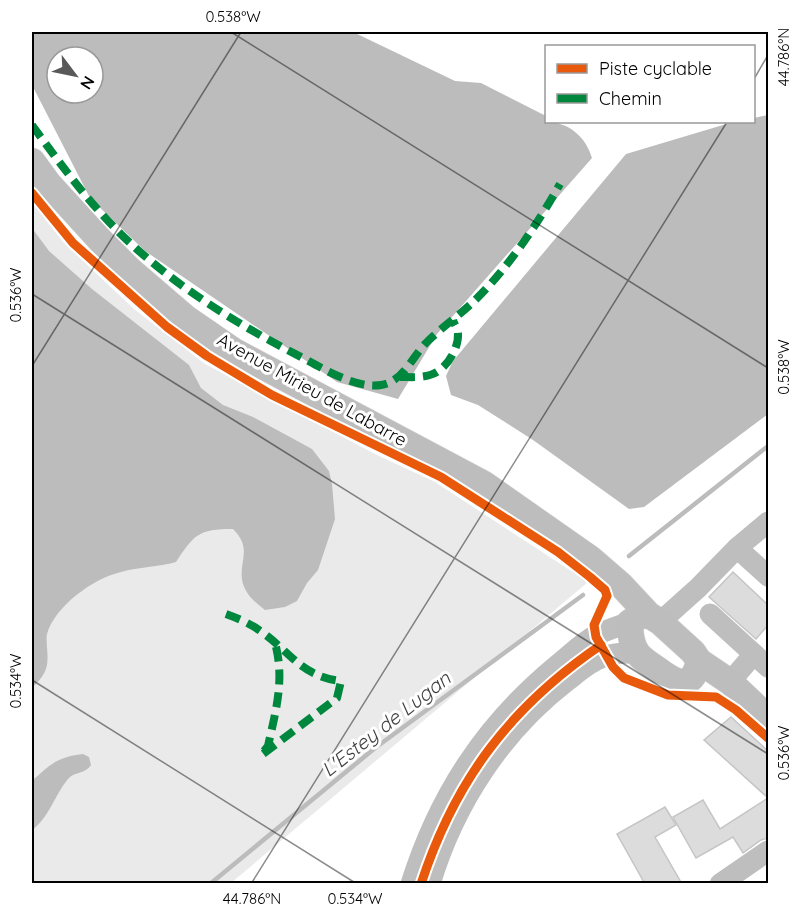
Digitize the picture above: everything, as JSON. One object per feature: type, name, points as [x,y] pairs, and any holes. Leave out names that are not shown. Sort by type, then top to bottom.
[{"type":"main road","name":"Avenue Mirieu de Labarre","points":[[32,160],[48,183],[99,239],[186,318],[234,351],[484,484],[591,560],[619,583],[646,620],[693,652],[694,671]]},
{"type":"main road","name":"Avenue Mirieu de Labarre","points":[[638,653],[630,636],[646,620]]},
{"type":"main road","points":[[638,653],[668,678],[678,682],[694,671],[719,686],[736,688],[768,718]]},
{"type":"street","points":[[430,884],[476,764],[499,720],[537,682],[592,638],[646,620],[698,588],[737,548],[768,522]]},
{"type":"street","points":[[737,548],[768,576]]},
{"type":"street","points":[[710,614],[761,661],[736,688]]},
{"type":"street","points":[[411,884],[420,856],[449,790],[514,731],[550,694],[590,663],[613,654],[638,653]]},
{"type":"street","points":[[720,884],[768,851]]},
{"type":"shaded area","points":[[32,32],[353,32],[455,81],[481,83],[545,115],[545,123],[554,123],[569,128],[581,137],[592,158],[437,334],[398,399],[337,382],[145,251],[90,198],[32,85]]},
{"type":"shaded area","points":[[768,115],[768,414],[644,507],[629,509],[533,440],[478,405],[451,395],[446,376],[453,361],[626,154],[730,123],[755,123],[755,118]]},
{"type":"shaded area","points":[[32,202],[63,242],[134,309],[205,364],[377,455],[435,482],[588,582],[231,883],[32,883]]},
{"type":"shaded area","points":[[32,228],[49,251],[92,289],[189,365],[201,388],[223,405],[253,417],[312,449],[329,471],[335,519],[318,570],[307,583],[297,601],[285,607],[265,610],[247,592],[242,576],[243,543],[233,529],[212,530],[198,535],[176,562],[128,570],[99,580],[67,604],[51,624],[47,636],[46,670],[32,688]]},
{"type":"shaded area","points":[[83,754],[89,757],[91,765],[68,779],[43,819],[32,830],[32,781],[55,762]]},
{"type":"building","points":[[733,572],[768,605],[768,625],[756,639],[709,597]]},
{"type":"building","points":[[731,717],[768,751],[768,798],[704,740]]},
{"type":"building","points":[[768,798],[768,838],[761,840],[743,853],[733,837],[696,858],[673,817],[703,800],[720,829]]},
{"type":"building","points":[[665,807],[676,825],[655,837],[682,884],[645,884],[617,834]]},
{"type":"waterway","name":"L'Estey de Lugan","points":[[629,556],[768,446]]},
{"type":"waterway","name":"L'Estey de Lugan","points":[[210,884],[375,748],[583,595]]},
{"type":"marked path","points":[[32,125],[101,214],[168,275],[212,306],[281,347],[342,378],[362,384],[381,385],[395,379],[426,343],[484,291],[520,247],[560,184]]},
{"type":"marked path","points":[[400,377],[430,375],[446,364],[454,353],[458,340],[458,331],[453,320]]},
{"type":"marked path","points":[[226,614],[259,630],[296,662],[315,674],[341,681],[337,698],[259,757]]},
{"type":"marked path","points":[[264,751],[268,746],[278,694],[279,669],[275,643]]},
{"type":"cycle path","points":[[32,193],[73,243],[167,327],[207,356],[272,395],[441,477],[558,552],[590,577],[605,590],[607,596],[594,625],[596,637],[613,667],[624,678],[668,695],[716,697],[736,710],[768,738]]},
{"type":"cycle path","points":[[421,884],[451,812],[469,779],[490,749],[513,720],[539,694],[601,645]]}]
